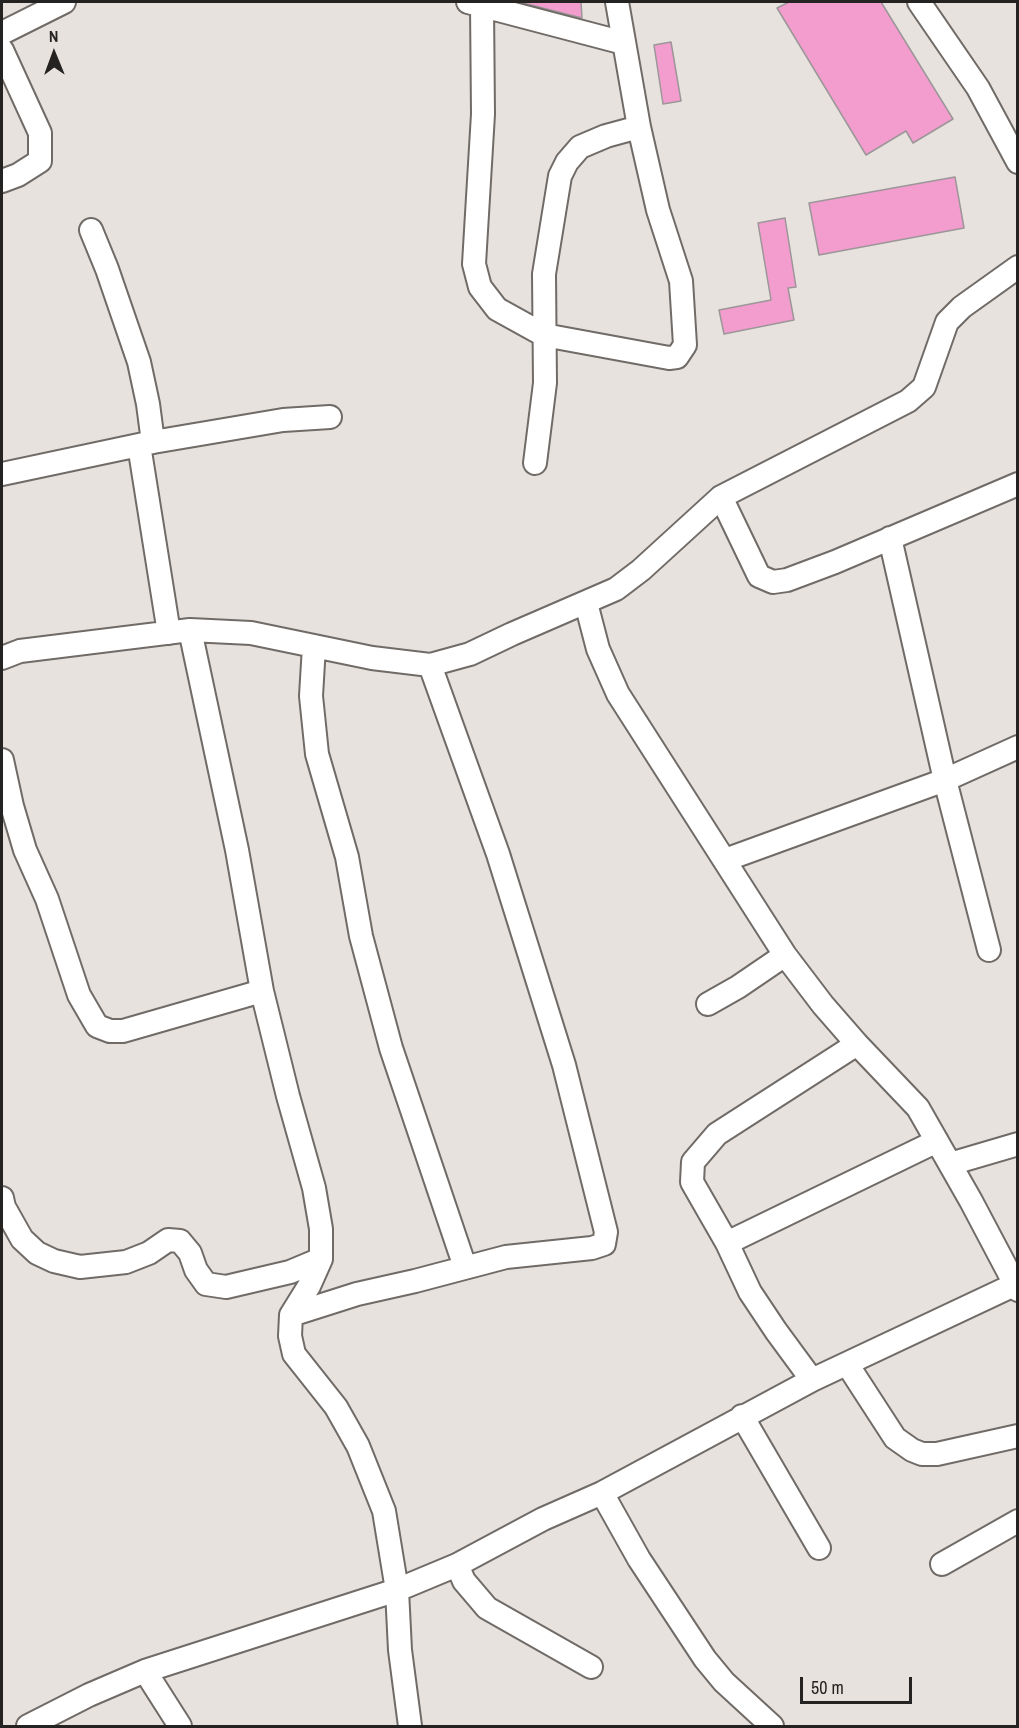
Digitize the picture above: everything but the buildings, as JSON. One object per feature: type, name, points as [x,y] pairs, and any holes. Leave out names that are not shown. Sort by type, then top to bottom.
[{"type":"street","points":[[2,33],[64,2]]},
{"type":"street","points":[[617,2],[639,127],[658,210],[681,281],[685,345],[676,357],[669,358],[544,335],[497,309],[480,286],[474,264],[483,114],[474,4],[624,43]]},
{"type":"street","points":[[919,2],[978,88],[1017,162]]},
{"type":"street","points":[[2,50],[40,133],[40,161],[18,176],[2,181]]},
{"type":"street","points":[[535,463],[545,382],[544,274],[560,176],[567,162],[580,147],[606,136],[639,127]]},
{"type":"street","points":[[91,230],[139,362],[148,404],[146,444],[180,631],[237,850],[262,991],[314,1188],[321,1229],[321,1259],[309,1287],[291,1315],[290,1336],[294,1354],[336,1407],[358,1446],[384,1511],[397,1590],[400,1650],[410,1726]]},
{"type":"street","points":[[2,658],[20,651],[180,631],[251,633],[372,658],[430,665],[470,654],[512,633],[616,589],[641,570],[721,496],[908,401],[924,387],[947,322],[962,307],[1017,267]]},
{"type":"street","points":[[2,474],[146,444],[283,420],[330,417]]},
{"type":"street","points":[[721,496],[759,576],[773,582],[803,575],[1017,484]]},
{"type":"street","points":[[890,538],[945,780],[989,950]]},
{"type":"street","points":[[28,1726],[89,1695],[145,1671],[397,1590],[457,1564],[543,1519],[602,1493],[812,1380],[1017,1286],[918,1108],[857,1044],[785,955],[618,694],[598,650],[586,603]]},
{"type":"street","points":[[314,646],[311,696],[317,754],[347,857],[360,936],[391,1048],[465,1267]]},
{"type":"street","points":[[291,1315],[357,1294],[506,1257],[592,1248],[604,1244],[606,1232],[557,1043],[498,854],[430,665]]},
{"type":"street","points":[[725,861],[945,780],[1017,747]]},
{"type":"street","points":[[2,760],[25,850],[47,899],[79,995],[97,1026],[123,1031],[262,991]]},
{"type":"street","points":[[708,1004],[785,955]]},
{"type":"street","points":[[812,1380],[750,1293],[727,1244],[692,1182],[693,1162],[717,1134],[857,1044]]},
{"type":"street","points":[[727,1244],[937,1141]]},
{"type":"street","points":[[950,1164],[1017,1144]]},
{"type":"street","points":[[2,1198],[4,1207],[22,1239],[37,1253],[54,1262],[80,1267],[126,1262],[149,1252],[168,1240],[180,1241],[190,1253],[196,1270],[206,1284],[226,1287],[290,1272],[321,1259]]},
{"type":"street","points":[[847,1364],[895,1438],[912,1450],[922,1454],[937,1454],[1017,1436]]},
{"type":"street","points":[[742,1416],[819,1548]]},
{"type":"street","points":[[602,1493],[639,1559],[705,1659],[723,1682],[772,1726]]},
{"type":"street","points":[[942,1564],[1017,1521]]},
{"type":"street","points":[[457,1564],[464,1581],[487,1608],[591,1667]]},
{"type":"street","points":[[145,1671],[180,1726]]}]
